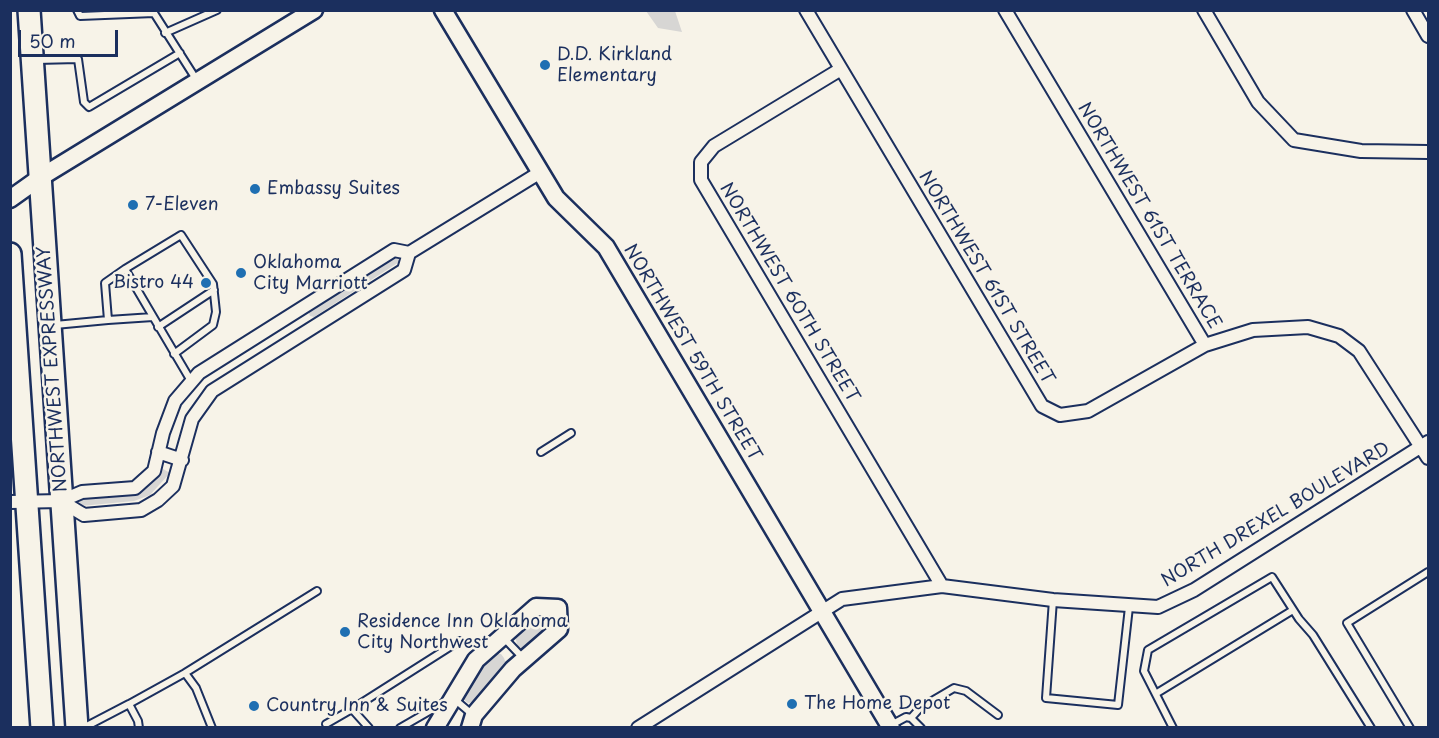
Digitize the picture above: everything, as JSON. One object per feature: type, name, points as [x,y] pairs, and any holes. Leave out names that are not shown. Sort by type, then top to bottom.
[{"type":"highway","name":"NORTHWEST EXPRESSWAY","points":[[29,10],[77,728]]},
{"type":"highway","name":"NORTHWEST EXPRESSWAY","points":[[10,254],[18,502],[42,728]]},
{"type":"street","name":"NORTHWEST 59TH STREET","points":[[443,10],[556,198],[606,247],[891,726]]},
{"type":"street","name":"NORTHWEST 61ST STREET","points":[[806,10],[1042,406],[1060,415],[1088,411],[1205,345]]},
{"type":"street","name":"NORTHWEST 61ST TERRACE","points":[[1005,10],[1205,345],[1253,330],[1308,327],[1339,336],[1359,351],[1425,444],[1428,458]]},
{"type":"street","points":[[1204,10],[1258,102],[1294,140],[1361,151],[1428,152]]},
{"type":"street","points":[[1413,10],[1428,36]]},
{"type":"street","points":[[10,199],[41,177],[312,11]]},
{"type":"street","name":"NORTHWEST 60TH STREET","points":[[841,69],[714,146],[701,162],[701,180],[942,586]]},
{"type":"street","points":[[61,501],[84,515],[141,510],[158,500],[173,486],[192,418],[212,391],[404,270],[409,253],[539,173]]},
{"type":"street","points":[[18,502],[61,501],[82,492],[135,488],[154,471],[175,401],[191,381],[238,346],[394,250],[409,253]]},
{"type":"street","points":[[191,381],[204,400]]},
{"type":"street","name":"NORTH DREXEL BOULEVARD","points":[[638,728],[842,599],[942,586],[1053,600],[1129,607],[1158,607],[1194,590],[1425,444]]},
{"type":"street","points":[[158,452],[182,460]]},
{"type":"street","points":[[435,728],[476,660],[536,607],[558,608],[559,629],[523,659],[472,721]]},
{"type":"lane","points":[[77,10],[80,16],[153,12],[198,82]]},
{"type":"lane","points":[[165,33],[217,10]]},
{"type":"lane","points":[[33,60],[76,57],[80,61],[84,102],[89,107],[180,53]]},
{"type":"lane","points":[[108,320],[105,282],[124,268],[181,235],[207,274],[214,291],[216,312],[213,325],[174,354]]},
{"type":"lane","points":[[124,268],[191,381]]},
{"type":"lane","points":[[158,327],[214,291]]},
{"type":"lane","points":[[51,326],[153,317]]},
{"type":"lane","points":[[541,452],[571,433]]},
{"type":"lane","points":[[1410,728],[1347,623],[1428,572]]},
{"type":"lane","points":[[1173,728],[1144,671],[1148,650],[1272,577],[1293,610],[1313,634],[1371,728]]},
{"type":"lane","points":[[83,728],[185,673],[317,591]]},
{"type":"lane","points":[[1053,600],[1046,698],[1118,705],[1129,607]]},
{"type":"lane","points":[[1157,693],[1293,610]]},
{"type":"lane","points":[[503,637],[523,659]]},
{"type":"lane","points":[[326,724],[459,641]]},
{"type":"lane","points":[[185,673],[194,683],[212,728]]},
{"type":"lane","points":[[911,718],[920,708],[954,688],[966,691],[998,715]]},
{"type":"lane","points":[[400,728],[452,698],[472,721]]},
{"type":"lane","points":[[129,704],[139,728]]},
{"type":"lane","points":[[352,709],[369,728]]},
{"type":"lane","points":[[891,726],[906,717],[911,718],[921,728]]},
{"type":"shaded area","points":[[646,11],[675,11],[682,32],[658,28]]},
{"type":"shaded area","points":[[397,257],[399,262],[314,317],[310,316],[308,311],[310,309]]},
{"type":"shaded area","points":[[163,469],[170,473],[150,495],[134,501],[81,506],[74,503],[74,498],[143,489],[156,479]]},
{"type":"shaded area","points":[[542,615],[547,617],[551,628],[525,649],[518,647],[515,637]]},
{"type":"shaded area","points":[[495,654],[501,654],[504,658],[506,664],[503,670],[475,702],[468,703],[463,699],[463,687]]},
{"type":"place","name":"D.D. Kirkland Elementary","points":[[545,65]]},
{"type":"place","name":"Embassy Suites","points":[[255,189]]},
{"type":"place","name":"7-Eleven","points":[[133,205]]},
{"type":"place","name":"Oklahoma City Marriott","points":[[241,273]]},
{"type":"place","name":"Bistro 44","points":[[206,283]]},
{"type":"place","name":"Residence Inn Oklahoma City Northwest","points":[[345,632]]},
{"type":"place","name":"The Home Depot","points":[[792,704]]},
{"type":"place","name":"Country Inn & Suites","points":[[254,706]]}]
